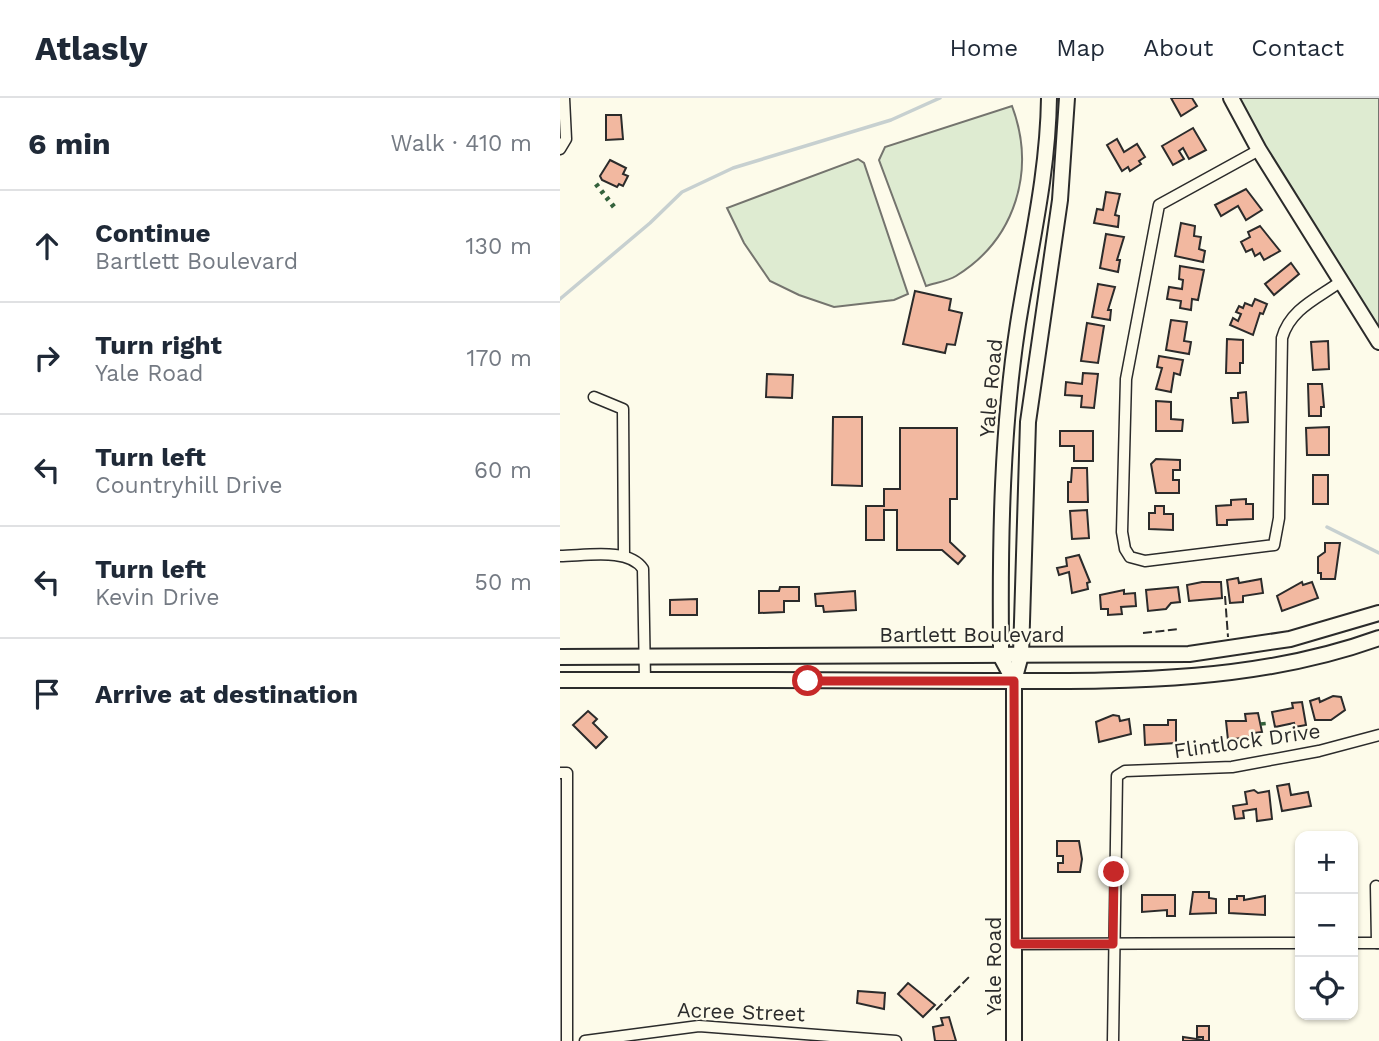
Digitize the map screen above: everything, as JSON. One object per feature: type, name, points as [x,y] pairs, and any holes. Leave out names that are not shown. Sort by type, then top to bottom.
[{"type":"main road","name":"Yale Road","points":[[1014,681],[1002,657],[1003,514],[1018,324],[1043,187],[1049,98]]},
{"type":"main road","name":"Yale Road","points":[[1014,1041],[1014,681],[1021,655],[1028,422],[1060,200],[1067,98]]},
{"type":"main road","points":[[1231,98],[1259,150],[1379,342]]},
{"type":"main road","name":"Bartlett Boulevard","points":[[560,657],[1002,657],[1189,654],[1278,642],[1379,613]]},
{"type":"main road","points":[[560,680],[1014,681],[1192,678],[1283,666],[1379,638]]},
{"type":"main road","points":[[1278,642],[1283,666]]},
{"type":"main road","points":[[804,656],[804,681]]},
{"type":"street","points":[[564,98],[565,150]]},
{"type":"street","points":[[1259,150],[1155,202],[1126,379],[1122,532],[1126,553],[1135,560],[1274,545],[1279,518],[1282,338],[1285,327],[1300,309],[1340,282]]},
{"type":"street","points":[[594,397],[623,409],[624,556]]},
{"type":"street","points":[[560,556],[624,556],[638,561],[643,569],[645,680]]},
{"type":"street","name":"Flintlock Drive","points":[[1113,944],[1114,794],[1118,774],[1125,771],[1194,770],[1268,762],[1379,735]]},
{"type":"street","points":[[564,773],[567,1041]]},
{"type":"street","points":[[1358,943],[1378,943],[1376,886]]},
{"type":"street","points":[[1015,944],[1295,943]]},
{"type":"street","points":[[1113,944],[1113,1041]]},
{"type":"street","name":"Acree Street","points":[[585,1041],[699,1026],[897,1041]]},
{"type":"green space","points":[[1229,98],[1379,98],[1379,342]]},
{"type":"green space","points":[[1012,106],[1022,154],[1021,178],[1016,201],[1006,223],[977,261],[953,278],[926,286],[879,160],[885,147]]},
{"type":"green space","points":[[858,159],[864,163],[908,294],[894,300],[834,307],[770,281],[744,243],[727,208]]},
{"type":"building","points":[[1171,98],[1192,98],[1197,106],[1181,116]]},
{"type":"building","points":[[606,115],[621,115],[623,139],[606,140]]},
{"type":"building","points":[[1193,128],[1206,150],[1189,159],[1183,148],[1179,151],[1184,159],[1173,165],[1162,146]]},
{"type":"building","points":[[1117,139],[1124,152],[1137,144],[1145,157],[1139,161],[1141,164],[1130,171],[1128,167],[1122,171],[1107,145]]},
{"type":"building","points":[[610,160],[626,168],[623,174],[628,176],[623,186],[619,184],[617,187],[602,180],[600,176]]},
{"type":"building","points":[[1246,189],[1262,210],[1246,220],[1238,206],[1221,216],[1215,205]]},
{"type":"building","points":[[1106,192],[1120,194],[1115,215],[1119,216],[1118,227],[1094,223],[1097,209],[1103,210]]},
{"type":"building","points":[[1181,223],[1195,226],[1194,236],[1201,237],[1199,249],[1205,251],[1203,262],[1175,256]]},
{"type":"building","points":[[1260,226],[1280,251],[1264,260],[1260,253],[1255,256],[1252,249],[1246,252],[1241,242],[1250,237],[1248,232]]},
{"type":"building","points":[[1106,234],[1124,237],[1117,260],[1120,260],[1118,272],[1100,268]]},
{"type":"building","points":[[1291,263],[1299,274],[1274,295],[1265,284]]},
{"type":"building","points":[[1180,266],[1204,270],[1198,300],[1192,299],[1191,310],[1180,308],[1181,301],[1167,299],[1169,287],[1182,289],[1183,280],[1179,279]]},
{"type":"building","points":[[1098,284],[1115,287],[1108,310],[1111,310],[1110,320],[1092,317]]},
{"type":"building","points":[[915,291],[951,299],[949,310],[962,313],[955,345],[947,344],[945,353],[903,344]]},
{"type":"building","points":[[1255,299],[1267,304],[1263,314],[1260,313],[1253,335],[1230,325],[1233,318],[1238,321],[1241,314],[1236,312],[1239,306],[1243,308],[1245,303],[1252,306]]},
{"type":"building","points":[[1171,320],[1187,322],[1184,341],[1191,342],[1189,354],[1166,350]]},
{"type":"building","points":[[1087,323],[1104,326],[1098,363],[1081,361]]},
{"type":"building","points":[[1227,339],[1243,340],[1240,373],[1226,373]]},
{"type":"building","points":[[1328,341],[1329,369],[1313,370],[1311,342]]},
{"type":"building","points":[[1159,356],[1183,360],[1180,375],[1174,373],[1171,392],[1156,389],[1162,368],[1157,367]]},
{"type":"building","points":[[1083,373],[1098,374],[1094,408],[1081,407],[1082,396],[1065,395],[1066,382],[1082,384]]},
{"type":"building","points":[[767,374],[793,375],[792,398],[766,397]]},
{"type":"building","points":[[1308,384],[1322,384],[1324,407],[1321,407],[1321,416],[1309,416]]},
{"type":"building","points":[[1246,392],[1248,422],[1233,423],[1231,398],[1238,398],[1238,393]]},
{"type":"building","points":[[1156,401],[1171,402],[1171,419],[1183,420],[1182,431],[1156,431]]},
{"type":"building","points":[[833,417],[862,417],[862,486],[832,485]]},
{"type":"building","points":[[1329,427],[1329,455],[1307,455],[1306,428]]},
{"type":"building","points":[[900,428],[957,428],[957,499],[950,499],[950,542],[965,556],[958,564],[942,550],[897,550],[897,510],[884,510],[884,540],[866,540],[866,506],[884,506],[884,489],[900,489]]},
{"type":"building","points":[[1060,431],[1093,431],[1093,461],[1074,461],[1074,446],[1060,446]]},
{"type":"building","points":[[1156,459],[1180,460],[1180,470],[1173,470],[1173,480],[1179,480],[1179,493],[1156,493],[1151,464]]},
{"type":"building","points":[[1072,468],[1087,468],[1088,502],[1068,502],[1068,482],[1071,482]]},
{"type":"building","points":[[1313,475],[1328,475],[1328,504],[1313,504]]},
{"type":"building","points":[[1246,499],[1246,504],[1253,504],[1253,519],[1227,520],[1227,525],[1217,525],[1216,506],[1231,505],[1231,500]]},
{"type":"building","points":[[1155,506],[1164,506],[1164,514],[1173,514],[1173,530],[1149,529],[1149,513],[1155,513]]},
{"type":"building","points":[[1087,510],[1089,538],[1072,539],[1070,511]]},
{"type":"building","points":[[1325,543],[1340,543],[1335,579],[1321,579],[1321,573],[1318,573],[1318,557],[1325,552]]},
{"type":"building","points":[[1079,555],[1090,582],[1087,583],[1088,589],[1072,593],[1069,572],[1059,575],[1057,568],[1067,566],[1066,558]]},
{"type":"building","points":[[1238,578],[1239,583],[1261,579],[1263,593],[1243,596],[1243,602],[1230,603],[1227,580]]},
{"type":"building","points":[[1221,582],[1222,598],[1189,601],[1187,585]]},
{"type":"building","points":[[1302,582],[1303,585],[1312,582],[1318,598],[1282,611],[1277,596]]},
{"type":"building","points":[[780,587],[799,587],[799,601],[784,601],[784,612],[759,613],[759,591],[779,591]]},
{"type":"building","points":[[1178,587],[1180,602],[1171,603],[1166,609],[1148,611],[1146,590]]},
{"type":"building","points":[[1124,590],[1124,594],[1135,593],[1136,606],[1121,607],[1122,614],[1108,615],[1108,609],[1101,609],[1100,595]]},
{"type":"building","points":[[855,591],[856,610],[824,612],[823,606],[816,606],[815,594]]},
{"type":"building","points":[[697,599],[697,615],[670,615],[670,600]]},
{"type":"building","points":[[1333,696],[1341,697],[1345,710],[1331,720],[1315,720],[1310,701],[1319,698],[1320,702]]},
{"type":"building","points":[[1302,702],[1306,725],[1295,727],[1294,723],[1275,727],[1272,712],[1293,708],[1292,703]]},
{"type":"building","points":[[588,711],[597,719],[593,723],[607,737],[596,748],[573,725]]},
{"type":"building","points":[[1258,713],[1262,732],[1228,740],[1226,721],[1246,721],[1245,714]]},
{"type":"building","points":[[1113,715],[1119,716],[1120,721],[1129,719],[1131,734],[1099,742],[1096,722]]},
{"type":"building","points":[[1168,720],[1176,720],[1176,743],[1145,745],[1144,725],[1168,725]]},
{"type":"building","points":[[1289,784],[1291,795],[1308,792],[1311,806],[1282,811],[1277,786]]},
{"type":"building","points":[[1254,790],[1258,793],[1269,791],[1272,819],[1257,821],[1256,809],[1243,811],[1244,818],[1235,819],[1233,806],[1247,804],[1245,792]]},
{"type":"building","points":[[1057,841],[1079,841],[1082,859],[1080,872],[1058,872],[1058,863],[1063,863],[1063,856],[1057,856]]},
{"type":"building","points":[[1193,892],[1209,892],[1209,898],[1216,899],[1216,913],[1190,914]]},
{"type":"building","points":[[1142,895],[1175,895],[1175,916],[1167,916],[1167,910],[1142,912]]},
{"type":"building","points":[[1237,896],[1244,896],[1244,900],[1265,896],[1265,915],[1229,913],[1229,899],[1237,899]]},
{"type":"building","points":[[908,983],[935,1005],[923,1017],[898,994]]},
{"type":"building","points":[[858,991],[885,993],[884,1009],[857,1003]]},
{"type":"building","points":[[949,1017],[956,1041],[935,1041],[933,1027],[943,1025],[941,1018]]},
{"type":"building","points":[[1197,1026],[1209,1026],[1209,1041],[1183,1041],[1183,1037],[1203,1040],[1203,1037],[1197,1037]]},
{"type":"waterway","points":[[560,299],[650,223],[682,192],[733,168],[891,120],[940,98]]},
{"type":"waterway","points":[[1327,527],[1379,553]]},
{"type":"hedge","points":[[596,184],[614,207]]},
{"type":"hedge","points":[[1263,722],[1264,730]]},
{"type":"fence","points":[[1225,596],[1228,637]]},
{"type":"fence","points":[[1143,633],[1180,629]]},
{"type":"fence","points":[[936,1010],[970,976]]},
{"type":"route","points":[[808,681],[1014,681],[1015,944],[1113,944],[1114,872]]}]
